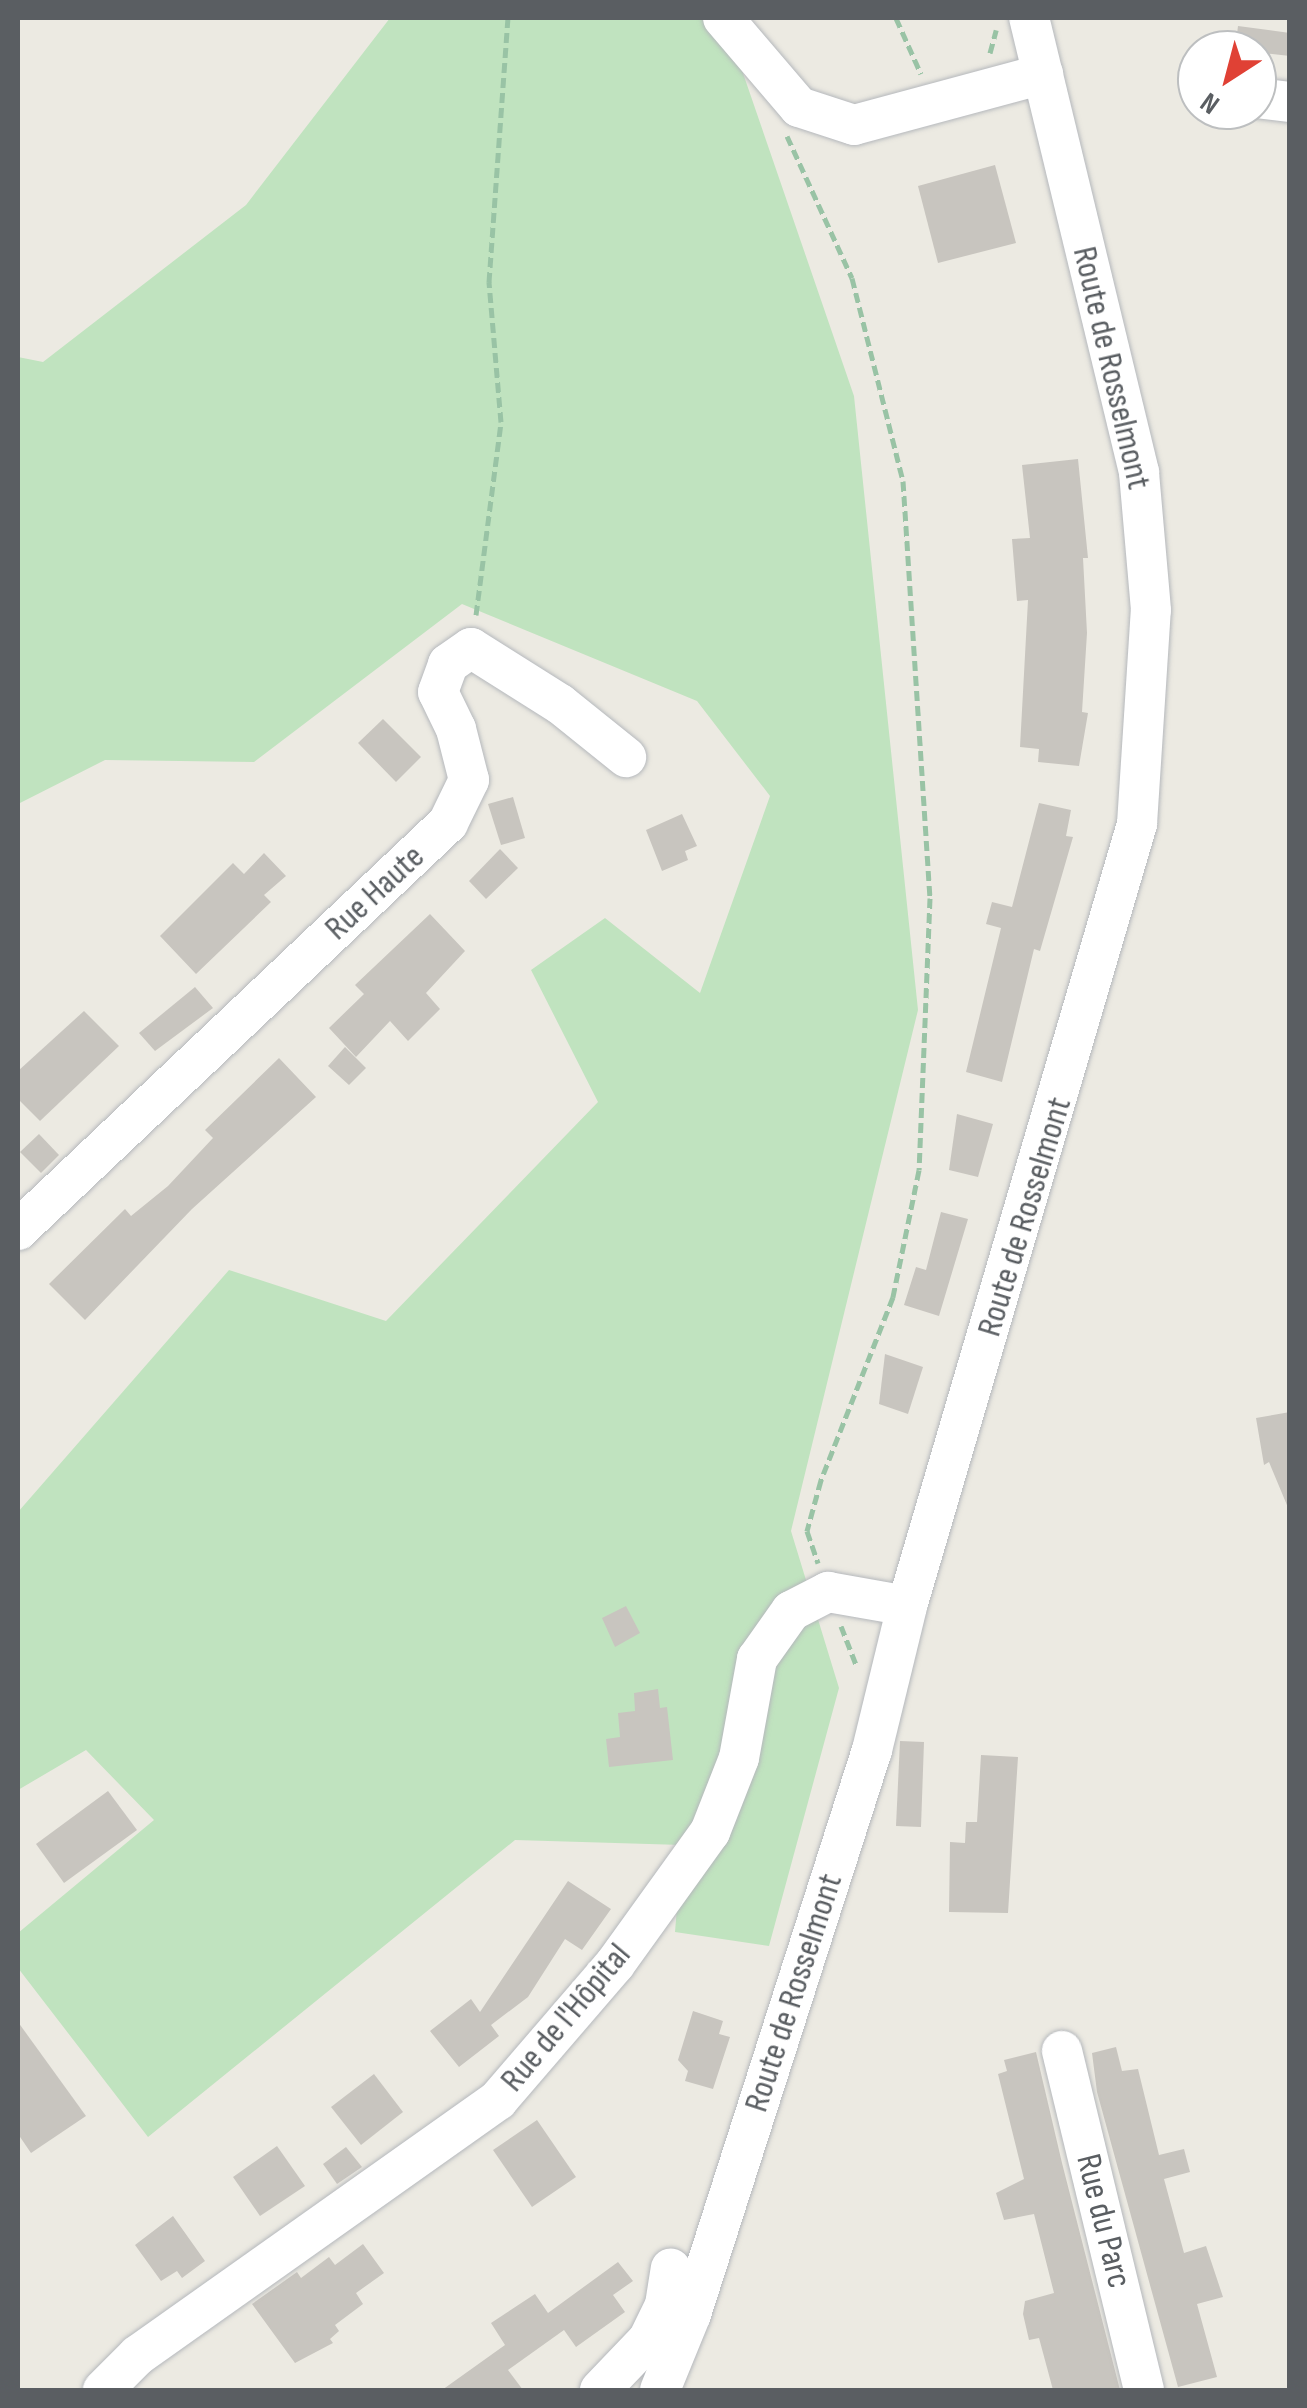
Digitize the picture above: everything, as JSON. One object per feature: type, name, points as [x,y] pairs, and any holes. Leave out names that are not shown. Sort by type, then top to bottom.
[{"type":"street","points":[[723,18],[799,107],[854,125],[1043,74]]},
{"type":"street","name":"Route de Rosselmont","points":[[660,2390],[691,2314],[861,1784],[908,1606],[1109,937],[1137,824],[1146,738],[1151,610],[1139,472],[1030,18]]},
{"type":"street","points":[[472,648],[560,704],[626,757]]},
{"type":"street","name":"Rue Haute","points":[[18,1230],[448,823],[469,780],[456,729],[438,692],[448,664],[472,648]]},
{"type":"street","points":[[828,1592],[908,1606]]},
{"type":"street","name":"Rue de l'Hôpital","points":[[103,2390],[138,2354],[498,2100],[615,1964],[710,1832],[738,1758],[758,1659],[792,1611],[828,1592]]},
{"type":"street","name":"Rue du Parc","points":[[1062,2051],[1144,2390]]},
{"type":"street","points":[[600,2390],[648,2340],[665,2305],[671,2268]]},
{"type":"path","points":[[472,648],[500,422],[489,282],[508,18]]},
{"type":"path","points":[[896,18],[934,106]]},
{"type":"path","points":[[785,133],[852,278],[903,480],[930,898],[919,1170],[893,1296],[821,1480],[808,1531],[859,1672]]},
{"type":"green space","points":[[390,18],[724,18],[854,396],[918,1010],[791,1531],[839,1688],[769,1946],[675,1932],[682,1845],[515,1840],[148,2137],[18,1968],[18,1933],[154,1820],[86,1750],[18,1790],[18,1512],[229,1270],[386,1321],[598,1102],[531,970],[605,918],[700,993],[770,796],[697,701],[462,604],[254,762],[105,760],[18,804],[18,357],[43,362],[246,205]]},
{"type":"building","points":[[1277,31],[1290,33],[1290,56],[1277,55]]},
{"type":"building","points":[[995,165],[1016,243],[938,263],[918,186]]},
{"type":"building","points":[[1078,459],[1088,558],[1083,558],[1087,633],[1082,712],[1088,713],[1079,766],[1038,762],[1039,749],[1020,747],[1028,600],[1017,601],[1012,539],[1030,538],[1022,465]]},
{"type":"building","points":[[383,719],[421,757],[396,782],[358,743]]},
{"type":"building","points":[[513,797],[525,838],[501,845],[488,804]]},
{"type":"building","points":[[1039,803],[1071,810],[1066,836],[1073,837],[1040,951],[1034,949],[1002,1082],[966,1072],[1001,928],[986,924],[992,902],[1012,907]]},
{"type":"building","points":[[682,814],[697,846],[685,851],[688,860],[662,871],[646,830]]},
{"type":"building","points":[[500,849],[518,868],[486,899],[469,881]]},
{"type":"building","points":[[264,853],[286,876],[264,895],[271,902],[196,974],[160,936],[233,863],[244,874]]},
{"type":"building","points":[[430,914],[465,951],[426,993],[440,1009],[408,1041],[390,1021],[356,1057],[329,1028],[364,994],[355,985]]},
{"type":"building","points":[[195,987],[213,1008],[155,1051],[139,1033]]},
{"type":"building","points":[[84,1011],[119,1046],[40,1121],[18,1099],[18,1071]]},
{"type":"building","points":[[345,1047],[366,1068],[349,1085],[328,1066]]},
{"type":"building","points":[[279,1058],[316,1097],[192,1209],[85,1320],[49,1284],[125,1209],[131,1216],[168,1186],[213,1138],[205,1130]]},
{"type":"building","points":[[957,1114],[993,1124],[978,1177],[949,1170]]},
{"type":"building","points":[[39,1134],[59,1155],[41,1173],[20,1152]]},
{"type":"building","points":[[941,1212],[968,1219],[939,1316],[904,1305],[916,1267],[926,1270]]},
{"type":"building","points":[[885,1354],[923,1367],[908,1414],[879,1404]]},
{"type":"building","points":[[1290,1412],[1289,1510],[1269,1462],[1264,1465],[1256,1418]]},
{"type":"building","points":[[626,1606],[640,1633],[615,1647],[602,1618]]},
{"type":"building","points":[[658,1689],[660,1708],[667,1707],[673,1760],[609,1767],[606,1739],[620,1737],[618,1713],[635,1711],[634,1693]]},
{"type":"building","points":[[900,1741],[924,1742],[921,1827],[896,1826]]},
{"type":"building","points":[[981,1755],[1018,1757],[1008,1913],[949,1912],[950,1842],[965,1843],[966,1822],[977,1822]]},
{"type":"building","points":[[108,1791],[137,1830],[64,1883],[36,1844]]},
{"type":"building","points":[[568,1881],[611,1909],[582,1950],[565,1939],[528,1997],[491,2025],[499,2036],[459,2067],[430,2031],[471,1999],[480,2012]]},
{"type":"building","points":[[693,2011],[723,2021],[719,2034],[730,2037],[713,2089],[685,2081],[688,2071],[678,2060]]},
{"type":"building","points":[[18,2022],[86,2116],[31,2153],[18,2134]]},
{"type":"building","points":[[1116,2047],[1122,2071],[1138,2069],[1159,2155],[1184,2149],[1190,2172],[1164,2179],[1184,2253],[1206,2246],[1223,2297],[1197,2304],[1217,2377],[1178,2387],[1097,2092],[1092,2053]]},
{"type":"building","points":[[1036,2052],[1120,2390],[1053,2390],[1039,2338],[1029,2340],[1023,2314],[1025,2301],[1054,2293],[1034,2214],[1004,2220],[996,2193],[1024,2179],[998,2074],[1007,2071],[1004,2060]]},
{"type":"building","points":[[374,2074],[403,2112],[361,2145],[331,2107]]},
{"type":"building","points":[[537,2120],[576,2177],[532,2207],[493,2150]]},
{"type":"building","points":[[277,2146],[305,2186],[260,2216],[233,2177]]},
{"type":"building","points":[[346,2147],[362,2167],[337,2184],[323,2164]]},
{"type":"building","points":[[173,2216],[205,2261],[182,2278],[177,2271],[161,2281],[135,2245]]},
{"type":"building","points":[[363,2244],[384,2273],[356,2293],[363,2304],[335,2325],[339,2331],[330,2339],[333,2343],[295,2363],[252,2304],[297,2272],[301,2278],[329,2257],[335,2265]]},
{"type":"building","points":[[618,2262],[633,2281],[613,2295],[625,2312],[576,2347],[564,2330],[508,2370],[523,2390],[442,2390],[505,2345],[491,2323],[535,2294],[548,2313]]}]
